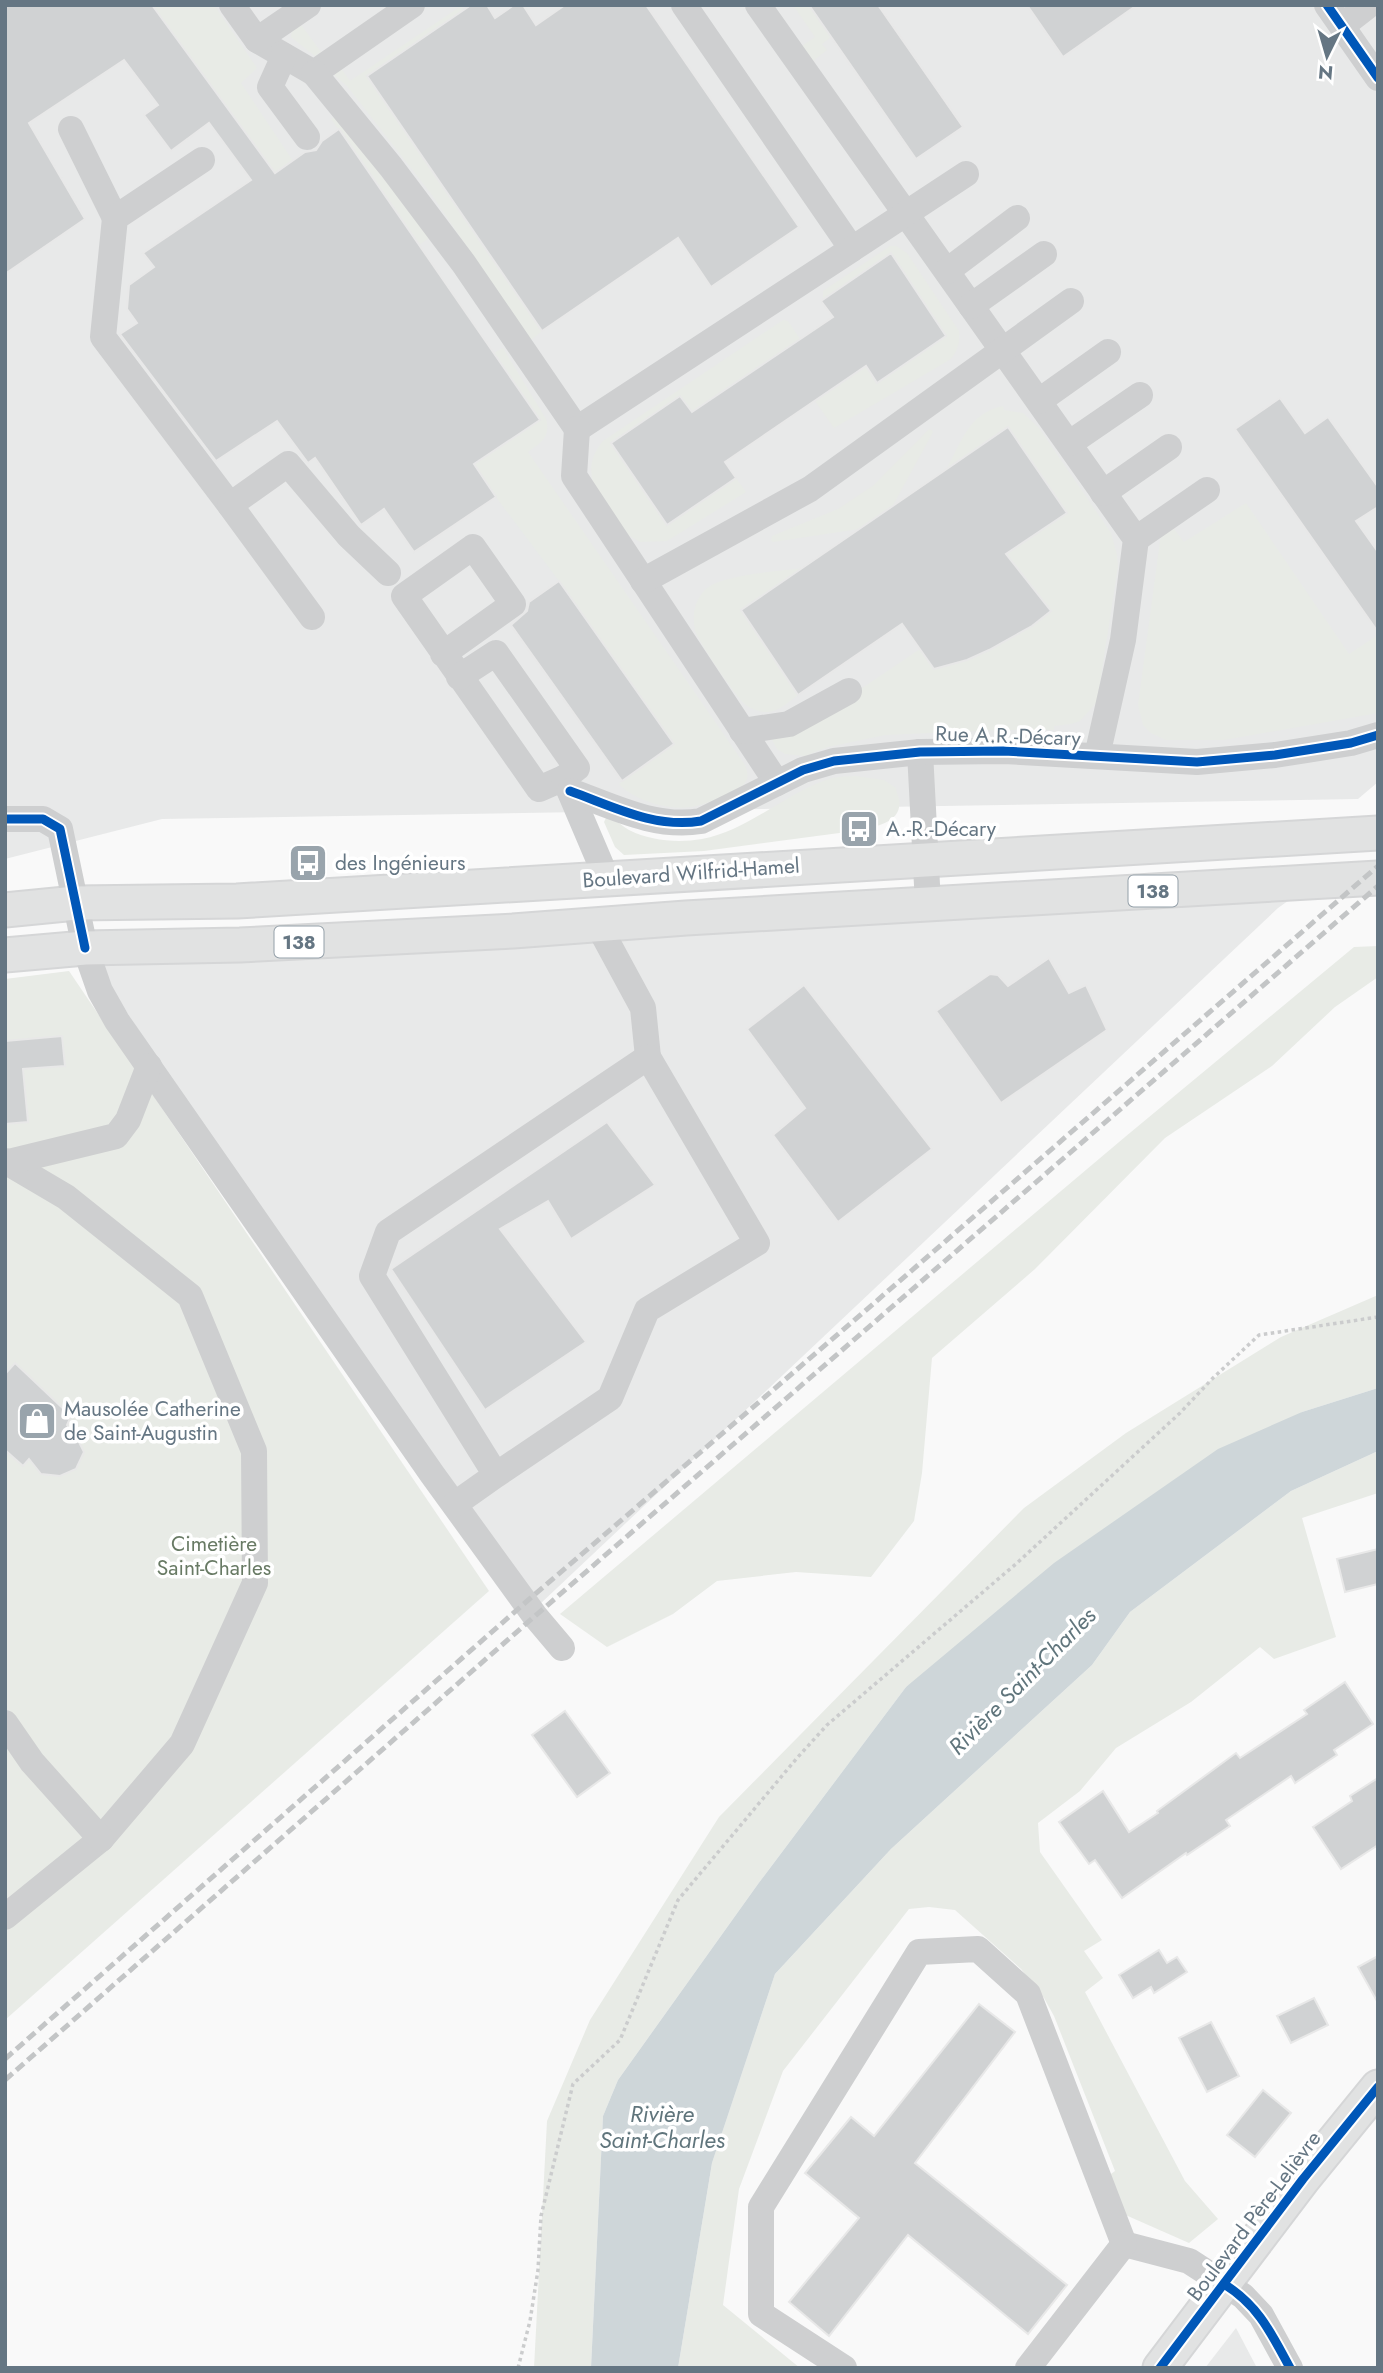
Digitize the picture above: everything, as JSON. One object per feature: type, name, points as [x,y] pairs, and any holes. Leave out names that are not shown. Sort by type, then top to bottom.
[{"type":"main road","name":"Boulevard Wilfrid-Hamel","points":[[5,910],[76,903],[237,901],[1378,833]]},
{"type":"main road","name":"138","points":[[5,955],[85,948],[240,945],[598,925],[1378,878]]},
{"type":"main road","name":"Boulevard Père-Lelièvre","points":[[1160,2368],[1303,2179],[1378,2087]]},
{"type":"street","points":[[232,5],[257,40],[314,73],[391,167],[464,264],[577,429],[573,476],[777,783]]},
{"type":"street","points":[[257,40],[308,5]]},
{"type":"street","points":[[314,73],[412,5]]},
{"type":"street","points":[[684,5],[852,249]]},
{"type":"street","points":[[758,5],[1136,539],[1123,640],[1097,757]]},
{"type":"street","points":[[1369,5],[1334,16],[1378,78]]},
{"type":"street","points":[[284,56],[270,87],[307,137]]},
{"type":"street","points":[[71,129],[115,218],[103,337],[312,617]]},
{"type":"street","points":[[115,218],[202,160]]},
{"type":"street","points":[[577,429],[966,174]]},
{"type":"street","points":[[947,271],[1017,218]]},
{"type":"street","points":[[971,306],[1044,254]]},
{"type":"street","points":[[643,581],[810,489],[1071,301]]},
{"type":"street","points":[[1039,401],[1108,352]]},
{"type":"street","points":[[1070,443],[1140,395]]},
{"type":"street","points":[[1103,493],[1169,447]]},
{"type":"street","points":[[230,505],[288,464],[349,536],[397,586],[539,789],[567,785]]},
{"type":"street","points":[[1136,539],[1207,490]]},
{"type":"street","points":[[397,586],[473,547],[513,604],[443,654]]},
{"type":"street","points":[[459,677],[496,653],[577,768],[567,785]]},
{"type":"street","points":[[742,731],[789,724],[849,691]]},
{"type":"street","name":"Rue A.R.-Décary","points":[[567,785],[650,820],[684,824],[701,821],[803,770],[834,761],[920,752],[1004,751],[1197,762],[1301,751],[1352,743],[1378,735]]},
{"type":"street","name":"Rue A.R.-Décary","points":[[920,752],[928,904]]},
{"type":"street","points":[[567,785],[607,879]]},
{"type":"street","points":[[5,819],[43,819],[60,830],[85,948],[100,991],[149,1066],[432,1474],[535,1616],[562,1648]]},
{"type":"street","points":[[456,1504],[610,1398],[647,1310],[757,1242],[648,1057],[643,1008],[598,925]]},
{"type":"street","points":[[496,1475],[372,1276],[388,1232],[648,1057]]},
{"type":"street","points":[[5,1162],[116,1136],[128,1120],[149,1066]]},
{"type":"street","points":[[5,1162],[66,1197],[190,1296],[254,1451],[255,1583],[182,1744],[101,1839],[5,1917]]},
{"type":"street","points":[[5,1723],[32,1762],[101,1839]]},
{"type":"street","points":[[844,2368],[761,2314],[761,2207],[919,1952],[978,1949],[1028,1994],[1124,2244]]},
{"type":"street","points":[[1124,2244],[1189,2261],[1242,2296],[1261,2315],[1290,2368]]},
{"type":"street","points":[[1028,2368],[1124,2244]]},
{"type":"path","points":[[518,2368],[530,2321],[538,2270],[541,2216],[573,2084],[620,2040],[678,1900],[827,1725],[1017,1563],[1180,1413],[1213,1377],[1259,1335],[1378,1317]]},
{"type":"shaded area","points":[[5,5],[1378,5],[1378,782],[1358,799],[162,819],[5,859]]},
{"type":"shaded area","points":[[1315,882],[1278,908],[539,1605],[432,1474],[85,949]]},
{"type":"shaded area","points":[[1236,2328],[1257,2368],[1205,2368]]},
{"type":"green space","points":[[152,5],[214,5],[257,68],[241,83],[293,161],[539,419],[494,353],[503,348],[546,419],[546,435],[528,452],[745,765],[747,777],[743,785],[712,801],[682,808],[663,806],[642,799],[619,784],[674,744],[496,497],[303,212]]},
{"type":"green space","points":[[793,5],[809,5],[831,37],[822,44],[827,50],[813,61],[802,46],[815,37]]},
{"type":"green space","points":[[461,6],[463,10],[367,77],[542,331],[530,341],[432,195],[347,86],[335,76],[334,70],[340,67],[350,81]]},
{"type":"green space","points":[[302,26],[321,52],[315,56],[291,37],[292,30]]},
{"type":"green space","points":[[336,116],[429,238],[419,245],[331,119]]},
{"type":"green space","points":[[890,246],[896,246],[907,253],[959,331],[958,346],[951,359],[834,428],[815,401],[866,366],[878,383],[946,336],[891,254],[824,299],[823,291]]},
{"type":"green space","points":[[783,320],[788,321],[800,339],[692,412],[680,396],[611,443],[667,525],[736,478],[746,492],[667,541],[640,542],[625,533],[602,499],[592,477],[591,466],[603,441]]},
{"type":"green space","points":[[1003,406],[1004,410],[1023,413],[1039,428],[1111,533],[1118,566],[1097,702],[1080,721],[1054,726],[1054,730],[885,735],[828,747],[805,756],[785,754],[777,749],[771,738],[818,718],[920,649],[934,669],[984,651],[1032,626],[1000,559],[1067,513],[1009,428],[946,470],[974,422],[991,410]]},
{"type":"green space","points":[[929,429],[933,431],[932,434],[892,507],[859,529],[773,542],[771,540],[772,536],[838,509],[874,485]]},
{"type":"green space","points":[[1246,503],[1349,654],[1378,635],[1378,713],[1224,740],[1166,740],[1151,733],[1143,725],[1138,705],[1161,536],[1174,529],[1184,542]]},
{"type":"green space","points":[[803,568],[742,611],[798,695],[775,711],[756,710],[746,705],[734,691],[698,636],[694,619],[696,604],[705,590],[723,581],[751,574]]},
{"type":"green space","points":[[855,776],[884,780],[896,788],[899,807],[893,818],[862,830],[704,851],[624,855],[615,847],[604,822],[606,818],[613,819],[637,834],[655,839],[702,839],[735,828],[813,785],[832,778]]},
{"type":"green space","points":[[1378,946],[1378,977],[1335,1007],[1272,1066],[1165,1138],[1035,1269],[932,1358],[922,1473],[914,1521],[871,1577],[796,1572],[717,1581],[673,1614],[607,1647],[560,1614],[1354,947]]},
{"type":"green space","name":"Cimetière Saint-Charles","points":[[69,971],[489,1591],[5,2020],[5,979]]},
{"type":"green space","points":[[1378,1295],[1378,1388],[1302,1412],[906,1687],[758,1884],[618,2080],[603,2116],[591,2368],[534,2368],[547,2121],[590,2020],[719,1817],[1024,1508],[1126,1433],[1281,1337]]},
{"type":"green space","points":[[1378,1451],[1378,1493],[1302,1518],[1336,1637],[1274,1659],[1260,1647],[1191,1702],[1116,1748],[1080,1791],[1038,1823],[1040,1852],[1102,1940],[1084,1951],[1103,1978],[1085,1992],[1185,2181],[1218,2219],[1189,2243],[1121,2213],[1101,2181],[1115,2171],[1054,2016],[1044,1998],[1021,1969],[955,1910],[929,1907],[909,1909],[783,2071],[739,2189],[723,2305],[800,2368],[678,2368],[712,2163],[775,1974],[891,1849],[1092,1665],[1130,1612],[1291,1491]]},
{"type":"water","name":"Rivière Saint-Charles","points":[[1378,1388],[1378,1451],[1291,1491],[1130,1612],[1092,1665],[891,1849],[775,1974],[712,2163],[678,2368],[591,2368],[603,2116],[618,2080],[758,1884],[906,1687],[1054,1563],[1218,1449],[1302,1412]]},
{"type":"building","points":[[5,5],[152,5],[275,173],[305,152],[316,150],[322,141],[339,129],[540,420],[474,464],[496,497],[414,552],[384,509],[361,525],[315,458],[308,463],[277,421],[216,461],[120,334],[137,323],[127,309],[129,285],[154,267],[143,253],[251,180],[209,123],[171,151],[144,115],[158,105],[124,60],[29,123],[85,219],[5,274]]},
{"type":"building","points":[[471,5],[487,5],[495,18],[514,5],[523,5],[536,25],[565,5],[646,5],[799,227],[711,287],[678,238],[542,331],[367,76]]},
{"type":"building","points":[[809,5],[878,5],[963,127],[916,159]]},
{"type":"building","points":[[1027,5],[1137,5],[1063,57]]},
{"type":"building","points":[[891,253],[946,336],[877,383],[866,366],[725,462],[736,478],[667,525],[611,443],[680,396],[692,412],[833,317],[821,301]]},
{"type":"building","points":[[1280,398],[1305,433],[1328,417],[1378,487],[1378,507],[1356,521],[1378,552],[1378,632],[1235,429]]},
{"type":"building","points":[[1008,427],[1067,513],[1006,554],[1051,611],[1032,626],[989,650],[967,660],[934,669],[902,624],[798,695],[741,610]]},
{"type":"building","points":[[559,581],[674,744],[622,781],[511,625],[527,611],[529,602]]},
{"type":"building","points":[[1049,958],[1069,993],[1086,985],[1107,1030],[1001,1103],[936,1011],[990,974],[998,975],[1008,986]]},
{"type":"building","points":[[804,985],[932,1149],[838,1222],[773,1135],[805,1108],[747,1029]]},
{"type":"building","points":[[62,1036],[65,1066],[23,1069],[28,1122],[5,1124],[5,1041]]},
{"type":"building","points":[[607,1122],[655,1185],[571,1239],[548,1201],[500,1229],[586,1342],[485,1410],[391,1269]]},
{"type":"building","name":"Mausolée Catherine de Saint-Augustin","points":[[15,1363],[71,1416],[67,1425],[84,1452],[76,1469],[60,1476],[41,1474],[29,1459],[23,1466],[5,1450],[5,1374]]},
{"type":"building","points":[[1378,1549],[1378,1584],[1345,1592],[1337,1559]]},
{"type":"building","points":[[1345,1682],[1373,1724],[1334,1750],[1337,1755],[1295,1783],[1291,1776],[1226,1820],[1230,1826],[1122,1898],[1095,1860],[1089,1864],[1059,1822],[1103,1791],[1129,1832],[1236,1753],[1240,1758],[1307,1714],[1304,1710]]},
{"type":"building","points":[[565,1711],[610,1773],[577,1797],[532,1735]]},
{"type":"building","points":[[1378,1778],[1378,1845],[1341,1869],[1313,1827],[1352,1801],[1350,1796]]},
{"type":"building","points":[[1159,1950],[1167,1963],[1177,1957],[1187,1972],[1154,1993],[1151,1987],[1133,1998],[1119,1975]]},
{"type":"building","points":[[1378,1956],[1378,2003],[1358,1967]]},
{"type":"building","points":[[1314,1998],[1328,2025],[1291,2043],[1277,2016]]},
{"type":"building","points":[[979,2004],[1015,2032],[915,2163],[1067,2285],[1028,2334],[908,2235],[829,2336],[789,2302],[859,2218],[805,2173],[851,2117],[874,2136]]},
{"type":"building","points":[[1211,2022],[1239,2076],[1207,2092],[1179,2038]]},
{"type":"building","points":[[1263,2090],[1291,2113],[1255,2157],[1227,2135]]},
{"type":"railway","points":[[5,2059],[526,1602],[1378,866]]},
{"type":"railway","points":[[5,2080],[535,1616],[1378,886]]},
{"type":"cycle path","points":[[1327,5],[1378,78]]},
{"type":"cycle path","points":[[570,791],[634,815],[684,823],[701,821],[803,770],[834,761],[920,752],[1004,751],[1197,762],[1275,755],[1351,743],[1378,735]]},
{"type":"cycle path","points":[[5,819],[43,819],[60,829],[85,948]]},
{"type":"cycle path","points":[[1160,2368],[1303,2179],[1378,2087]]},
{"type":"cycle path","points":[[1224,2284],[1255,2311],[1290,2368]]},
{"type":"place","name":"A.-R.-Décary","points":[[859,829]]},
{"type":"place","name":"des Ingénieurs","points":[[308,863]]},
{"type":"place","name":"Mausolée Catherine de Saint-Augustin","points":[[37,1421]]}]
